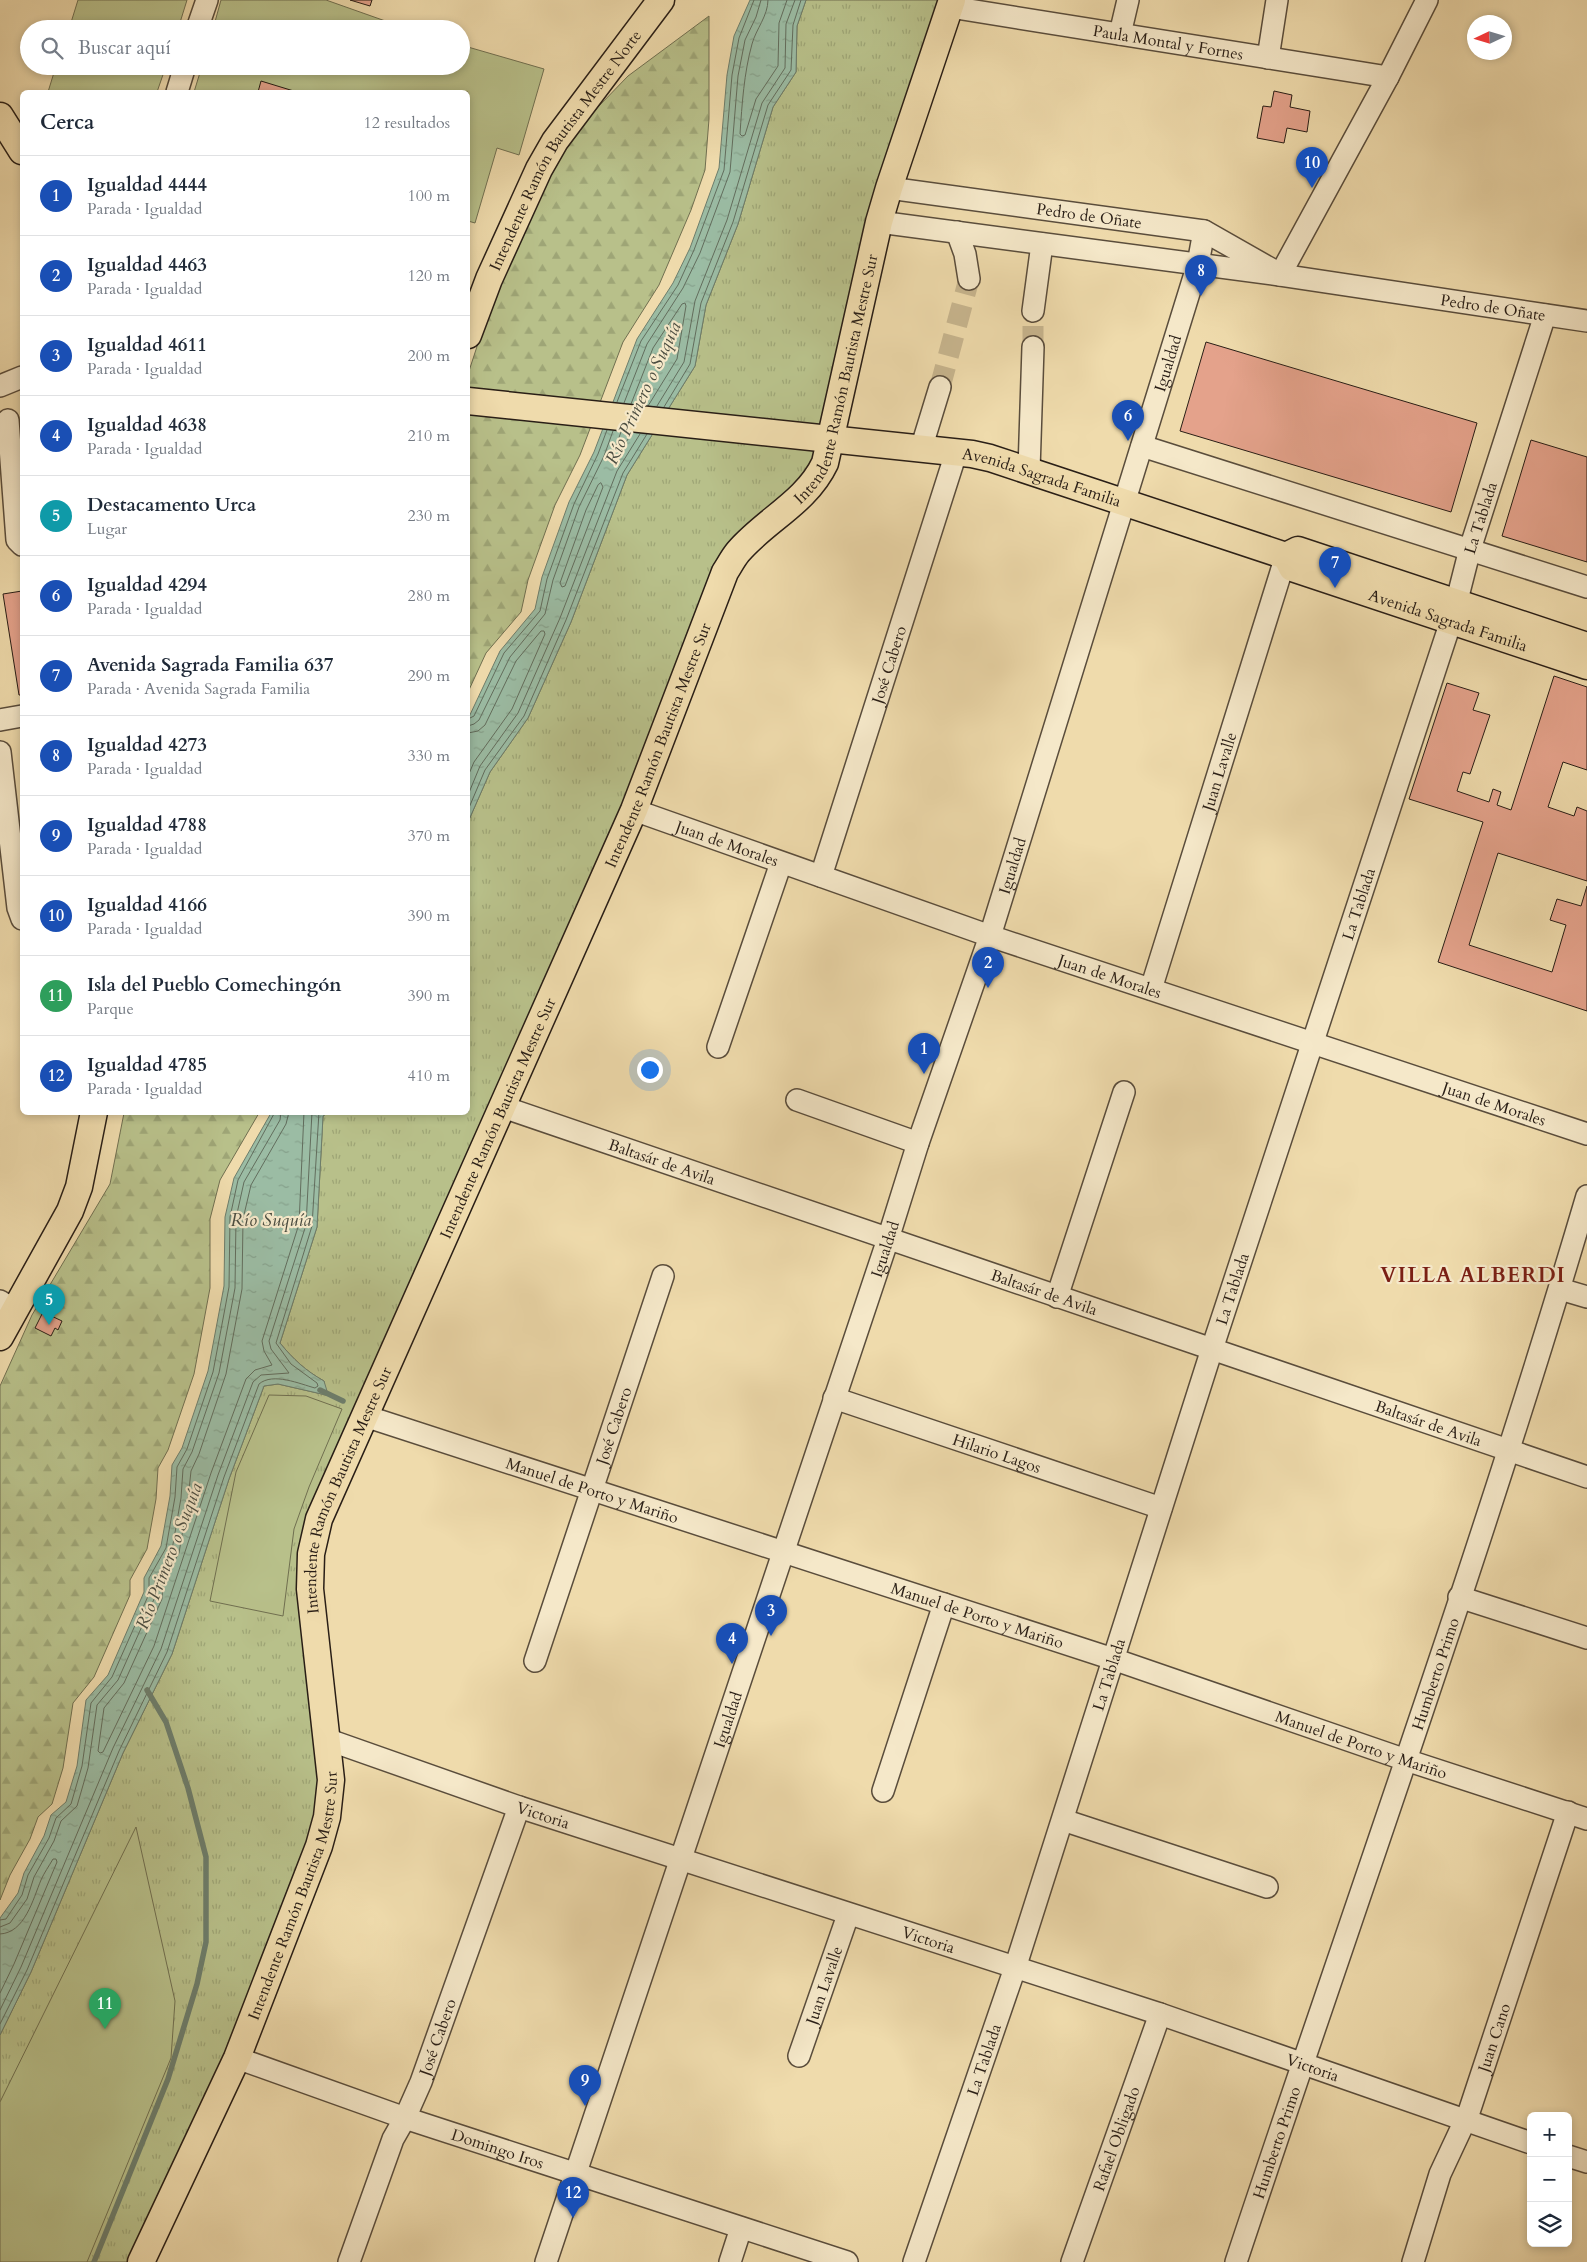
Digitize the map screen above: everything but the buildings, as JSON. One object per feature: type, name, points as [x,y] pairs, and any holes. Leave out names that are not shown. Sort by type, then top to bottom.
[{"type":"main road","name":"Intendente Ramón Bautista Mestre Norte","points":[[470,330],[489,279],[539,169],[555,141],[661,0]]},
{"type":"main road","name":"Intendente Ramón Bautista Mestre Sur","points":[[141,2262],[237,2058],[319,1846],[326,1817],[331,1780],[310,1589],[311,1554],[319,1519],[634,810],[725,572],[737,553],[808,491],[825,463],[879,222],[951,4]]},
{"type":"main road","points":[[0,116],[20,147]]},
{"type":"main road","name":"Avenida Sagrada Familia","points":[[473,402],[990,458],[1286,556],[1298,550],[1587,666]]},
{"type":"main road","name":"Avenida Sagrada Familia","points":[[1454,611],[1587,646]]},
{"type":"main road","points":[[0,1337],[7,1306],[75,1198],[93,1115]]},
{"type":"street","points":[[200,20],[206,0]]},
{"type":"street","points":[[1120,34],[1128,0]]},
{"type":"street","points":[[1268,58],[1277,0]]},
{"type":"street","points":[[1280,275],[1388,77],[1427,0]]},
{"type":"street","name":"Paula Montal y Fornes","points":[[951,4],[1120,34],[1388,77]]},
{"type":"street","points":[[178,90],[182,75]]},
{"type":"street","name":"Pedro de Oñate","points":[[889,188],[1204,231],[1280,275]]},
{"type":"street","name":"Pedro de Oñate","points":[[879,222],[1280,275],[1587,321]]},
{"type":"street","name":"Igualdad","points":[[546,2262],[888,1239],[918,1143],[990,936],[1198,264],[1204,231]]},
{"type":"street","points":[[958,232],[965,254],[969,279]]},
{"type":"street","points":[[1034,310],[1042,244]]},
{"type":"street","name":"La Tablada","points":[[914,2262],[1015,1968],[1212,1349],[1454,611],[1470,549],[1546,315]]},
{"type":"street","points":[[1029,470],[1033,347]]},
{"type":"street","points":[[0,386],[20,378]]},
{"type":"street","points":[[920,449],[940,387]]},
{"type":"street","points":[[8,420],[17,540],[20,543]]},
{"type":"street","points":[[1142,446],[1587,587]]},
{"type":"street","name":"José Cabero","points":[[821,876],[956,453]]},
{"type":"street","name":"Juan Lavalle","points":[[1151,989],[1286,556]]},
{"type":"street","points":[[0,720],[20,716]]},
{"type":"street","points":[[0,752],[16,911]]},
{"type":"street","name":"Juan de Morales","points":[[634,810],[990,936],[1587,1134]]},
{"type":"street","points":[[718,1047],[781,863]]},
{"type":"street","points":[[1057,1297],[1124,1092]]},
{"type":"street","points":[[797,1100],[918,1143]]},
{"type":"street","name":"Baltasár de Avila","points":[[503,1107],[1587,1477]]},
{"type":"street","name":"Humberto Primo","points":[[1236,2262],[1406,1760],[1560,1289],[1587,1196]]},
{"type":"street","name":"José Cabero","points":[[535,1661],[663,1276]]},
{"type":"street","points":[[1560,1289],[1587,1297]]},
{"type":"street","name":"Hilario Lagos","points":[[834,1398],[1161,1508]]},
{"type":"street","name":"Manuel de Porto y Mariño","points":[[365,1416],[1113,1659],[1406,1760],[1577,1815]]},
{"type":"street","points":[[1459,1597],[1587,1638]]},
{"type":"street","points":[[883,1791],[944,1604]]},
{"type":"street","name":"Victoria","points":[[326,1739],[519,1807],[848,1915],[1160,2014],[1465,2122],[1527,2142]]},
{"type":"street","name":"José Cabero","points":[[349,2262],[393,2138],[405,2118],[421,2082],[519,1807]]},
{"type":"street","name":"Juan Cano","points":[[1414,2262],[1440,2174],[1457,2135],[1465,2122],[1577,1815]]},
{"type":"street","points":[[1063,1820],[1267,1887]]},
{"type":"street","name":"Juan Lavalle","points":[[799,2056],[848,1915]]},
{"type":"street","name":"Rafael Obligado","points":[[1072,2262],[1160,2014]]},
{"type":"street","name":"Domingo Iros","points":[[237,2058],[405,2118],[847,2262]]},
{"type":"street","points":[[1571,2157],[1587,2162]]},
{"type":"street","points":[[730,2262],[741,2228]]},
{"type":"green space","points":[[78,0],[187,0],[181,20],[72,20]]},
{"type":"green space","points":[[221,0],[326,0],[383,20],[215,20]]},
{"type":"green space","points":[[806,0],[952,0],[831,440],[749,541],[319,1519],[327,1817],[141,2262],[0,2262],[0,2035],[31,1972],[123,1753],[172,1654],[229,1479],[264,1386],[278,1384],[326,1395],[324,1381],[300,1364],[280,1343],[317,1227],[323,1116],[470,1115],[470,817],[490,772],[528,718],[571,622],[627,475],[695,366],[706,305],[738,224],[773,107],[796,72],[797,26]]},
{"type":"green space","points":[[709,16],[709,119],[705,170],[691,210],[659,285],[623,342],[580,455],[555,505],[528,580],[521,612],[486,653],[470,688],[470,368],[503,267],[568,138],[628,76]]},
{"type":"green space","points":[[470,48],[544,69],[519,155],[497,148],[475,223],[470,222],[470,90],[195,90],[199,75],[470,75]]},
{"type":"green space","points":[[53,75],[163,75],[158,90],[49,90]]},
{"type":"green space","points":[[124,1115],[258,1115],[220,1180],[210,1219],[210,1288],[194,1374],[168,1450],[158,1468],[156,1499],[147,1549],[130,1580],[130,1595],[94,1677],[73,1703],[63,1768],[52,1804],[38,1817],[30,1839],[10,1875],[0,1900],[0,1386],[32,1315],[110,1184]]},
{"type":"green space","points":[[269,1395],[306,1396],[342,1409],[309,1487],[294,1529],[283,1616],[210,1601],[236,1472]]},
{"type":"green space","points":[[136,1827],[175,2001],[171,2058],[87,2262],[0,2262],[0,2102]]},
{"type":"water","name":"Río Primero o Suquía","points":[[750,0],[806,0],[797,26],[796,72],[773,107],[738,224],[706,305],[695,366],[627,475],[571,622],[528,718],[490,772],[470,817],[470,715],[500,651],[535,609],[542,577],[569,502],[594,452],[637,339],[673,283],[690,248],[719,168],[727,75],[734,36]]},
{"type":"water","name":"Río Suquía","points":[[270,1115],[325,1115],[323,1116],[317,1227],[280,1343],[300,1364],[324,1381],[327,1391],[326,1395],[278,1384],[264,1386],[229,1479],[172,1654],[123,1753],[31,1972],[0,2035],[0,1918],[18,1893],[24,1873],[44,1836],[51,1815],[66,1802],[77,1766],[86,1700],[108,1675],[144,1592],[144,1578],[161,1546],[170,1496],[172,1465],[182,1448],[208,1371],[224,1286],[225,1217],[234,1178]]},
{"type":"waterway","points":[[320,1390],[343,1401]]},
{"type":"waterway","points":[[94,2262],[168,2079],[197,1984],[206,1942],[206,1857],[188,1788],[166,1722],[147,1690]]},
{"type":"tunnel","points":[[940,387],[969,279]]},
{"type":"tunnel","points":[[1033,311],[1033,347]]},
{"type":"place","name":"Igualdad 4166","points":[[1312,188]]},
{"type":"place","name":"Igualdad 4273","points":[[1201,296]]},
{"type":"place","name":"Igualdad 4294","points":[[1128,441]]},
{"type":"place","name":"Avenida Sagrada Familia 637","points":[[1335,588]]},
{"type":"place","name":"Igualdad 4463","points":[[988,988]]},
{"type":"place","name":"Igualdad 4444","points":[[924,1074]]},
{"type":"place","name":"Destacamento Urca","points":[[49,1325]]},
{"type":"place","name":"Igualdad 4611","points":[[771,1636]]},
{"type":"place","name":"Igualdad 4638","points":[[732,1664]]},
{"type":"place","name":"Isla del Pueblo Comechingón","points":[[105,2029]]},
{"type":"place","name":"Igualdad 4788","points":[[585,2106]]},
{"type":"place","name":"Igualdad 4785","points":[[573,2218]]},
{"type":"district","name":"VILLA ALBERDI","points":[[1473,1275]]}]
